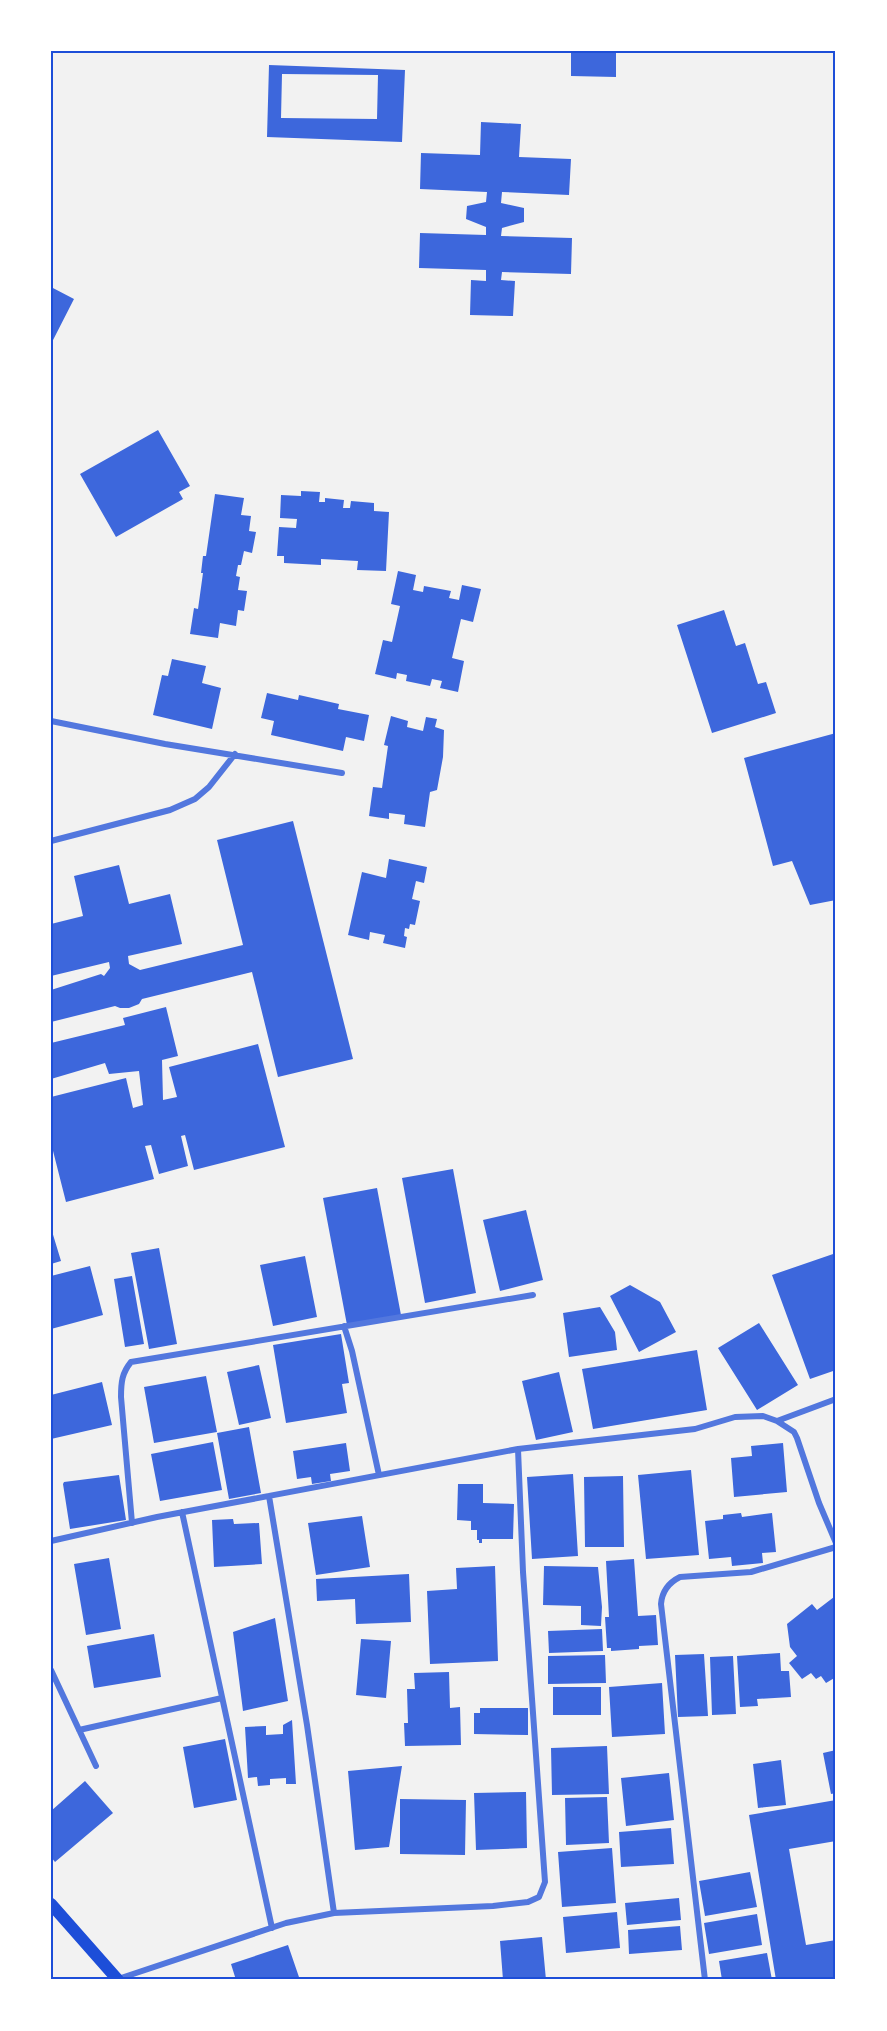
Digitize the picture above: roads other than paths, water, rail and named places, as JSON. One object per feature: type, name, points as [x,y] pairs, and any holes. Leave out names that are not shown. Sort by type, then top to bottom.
[{"type":"main road","points":[[51,1904],[118,1979]]},
{"type":"street","points":[[51,721],[165,744],[342,773]]},
{"type":"street","points":[[51,841],[170,810],[195,799],[209,787],[235,754]]},
{"type":"street","points":[[132,1523],[121,1397],[121,1380],[131,1362],[533,1295]]},
{"type":"street","points":[[344,1326],[352,1351],[378,1475]]},
{"type":"street","points":[[777,1421],[836,1399]]},
{"type":"street","points":[[51,1541],[182,1512],[518,1449],[695,1429],[735,1417],[763,1416],[777,1421],[794,1432],[836,1545],[751,1572],[680,1577],[664,1589],[662,1596],[661,1604],[705,1980]]},
{"type":"street","points":[[118,1979],[272,1928],[334,1912],[493,1906],[528,1902],[539,1898],[545,1882],[523,1572],[518,1449]]},
{"type":"street","points":[[269,1496],[307,1725],[334,1912]]},
{"type":"street","points":[[182,1512],[272,1928]]},
{"type":"street","points":[[51,1670],[96,1766]]},
{"type":"street","points":[[79,1730],[222,1698]]}]
